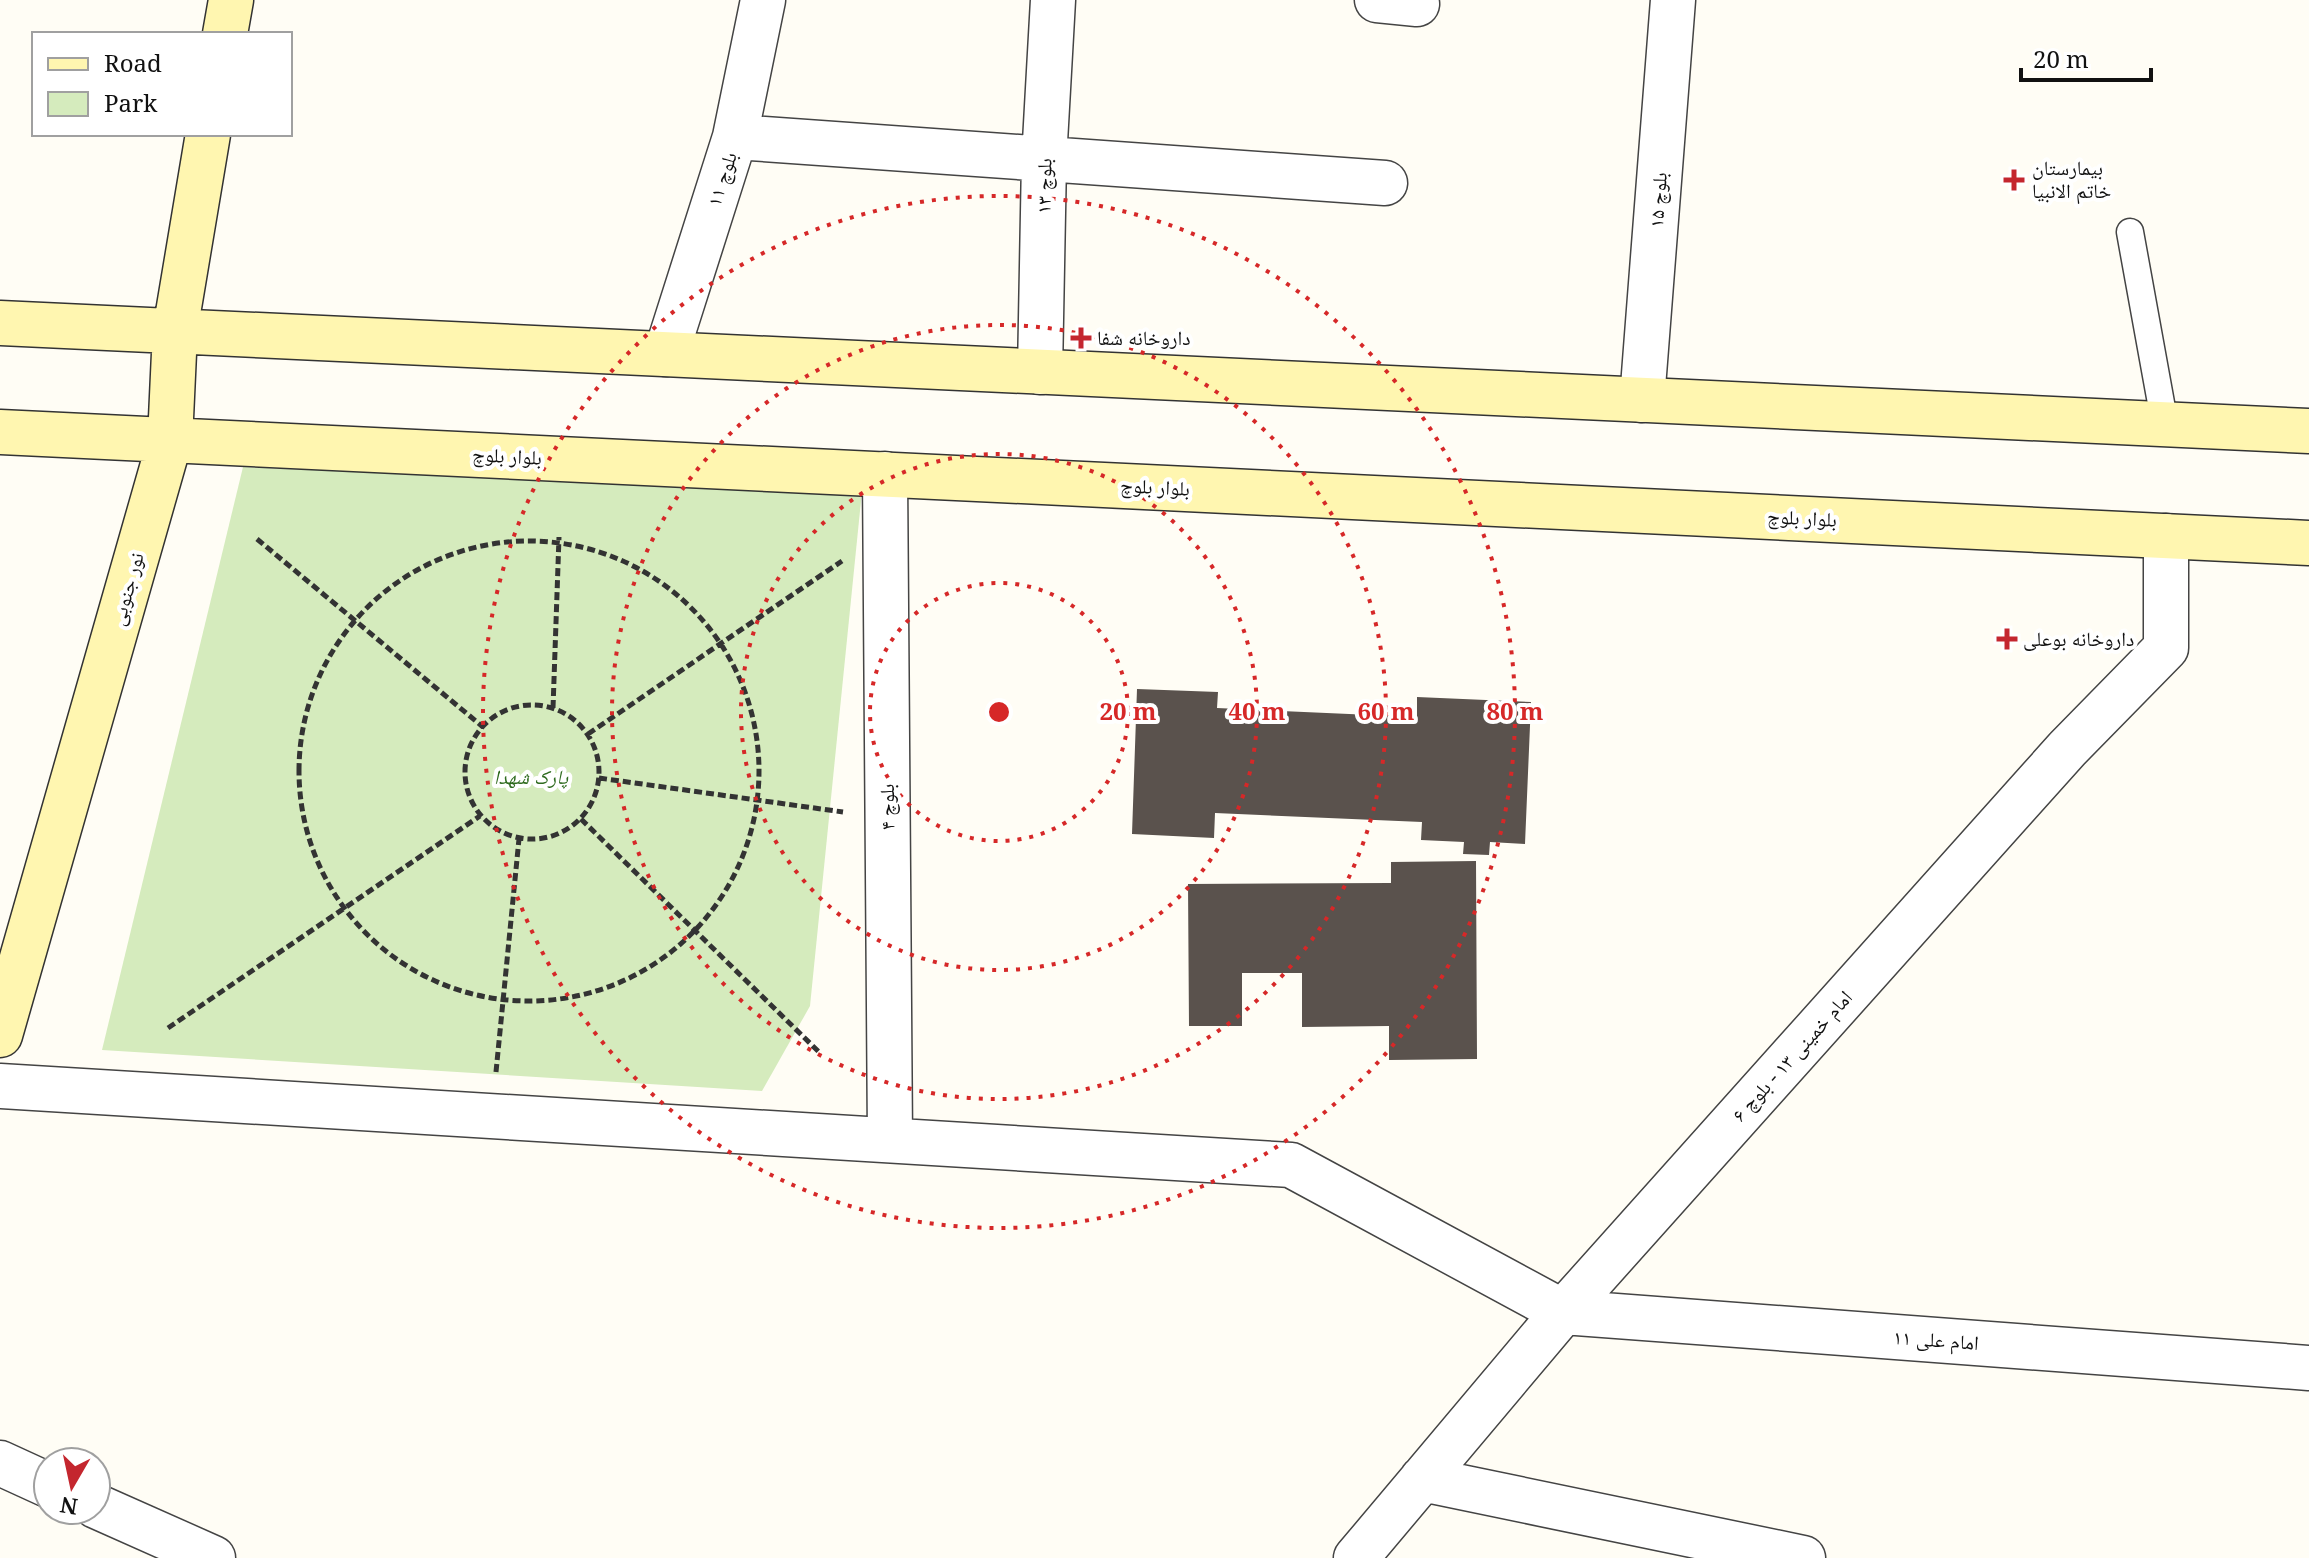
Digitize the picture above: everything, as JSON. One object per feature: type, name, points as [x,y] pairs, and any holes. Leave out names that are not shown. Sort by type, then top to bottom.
[{"type":"main road","points":[[225,32],[231,0]]},
{"type":"main road","name":"نور جنوبی","points":[[0,1035],[170,440],[175,331],[208,136]]},
{"type":"main road","points":[[0,323],[2309,431]]},
{"type":"main road","name":"بلوار بلوچ","points":[[0,432],[2309,543]]},
{"type":"street","name":"بلوچ ۱۱","points":[[666,354],[735,137],[763,0]]},
{"type":"street","name":"بلوچ ۱۳","points":[[1040,372],[1044,160],[1053,0]]},
{"type":"street","name":"بلوچ ۱۵","points":[[1642,400],[1673,0]]},
{"type":"street","points":[[735,137],[1385,183]]},
{"type":"street","name":"بلوچ ۴","points":[[885,474],[890,1140]]},
{"type":"street","name":"امام خمینی ۱۳ - بلوچ ۶","points":[[1356,1558],[1563,1312],[2067,749],[2166,648],[2166,536]]},
{"type":"street","points":[[0,1086],[1291,1165],[1563,1312]]},
{"type":"street","name":"امام علی ۱۱","points":[[1563,1312],[2309,1368]]},
{"type":"street","points":[[0,1463],[32,1478]]},
{"type":"street","points":[[1422,1479],[1803,1558]]},
{"type":"street","points":[[112,1513],[213,1558]]},
{"type":"lane","points":[[2130,232],[2165,425]]},
{"type":"path","points":[[588,734],[886,530]]},
{"type":"path","points":[[553,708],[559,537]]},
{"type":"path","points":[[257,539],[483,727]]},
{"type":"path","points":[[529,540],[594,549],[655,577],[704,620],[720,645],[740,675],[759,738],[760,801],[741,867],[706,922],[657,965],[597,993],[532,1003],[466,994],[405,967],[354,924],[319,868],[299,805],[299,739],[317,676],[354,619],[403,577],[464,550],[529,540]]},
{"type":"path","points":[[532,704],[553,708],[573,718],[588,734],[598,755],[599,778],[594,800],[581,819],[563,832],[541,839],[519,839],[497,830],[480,816],[469,797],[465,776],[467,754],[476,735],[490,719],[510,708],[532,704]]},
{"type":"path","points":[[599,778],[888,819]]},
{"type":"path","points":[[168,1028],[480,816]]},
{"type":"path","points":[[581,819],[820,1053]]},
{"type":"path","points":[[491,1116],[519,839]]},
{"type":"green space","name":"پارک شهدا","points":[[243,467],[862,491],[810,1006],[762,1091],[102,1050]]},
{"type":"building","points":[[1137,689],[1218,692],[1217,708],[1417,717],[1417,697],[1531,702],[1525,844],[1490,842],[1489,855],[1463,854],[1464,842],[1421,840],[1422,822],[1215,813],[1214,838],[1132,834]]},
{"type":"building","points":[[1476,861],[1477,1059],[1389,1060],[1389,1026],[1302,1027],[1302,973],[1242,973],[1242,1026],[1189,1026],[1188,884],[1391,883],[1391,862]]},
{"type":"place","name":"بیمارستان خاتم الانبیا","points":[[2014,180]]},
{"type":"place","name":"داروخانه شفا","points":[[1081,338]]},
{"type":"place","name":"داروخانه بوعلی","points":[[2007,639]]}]
